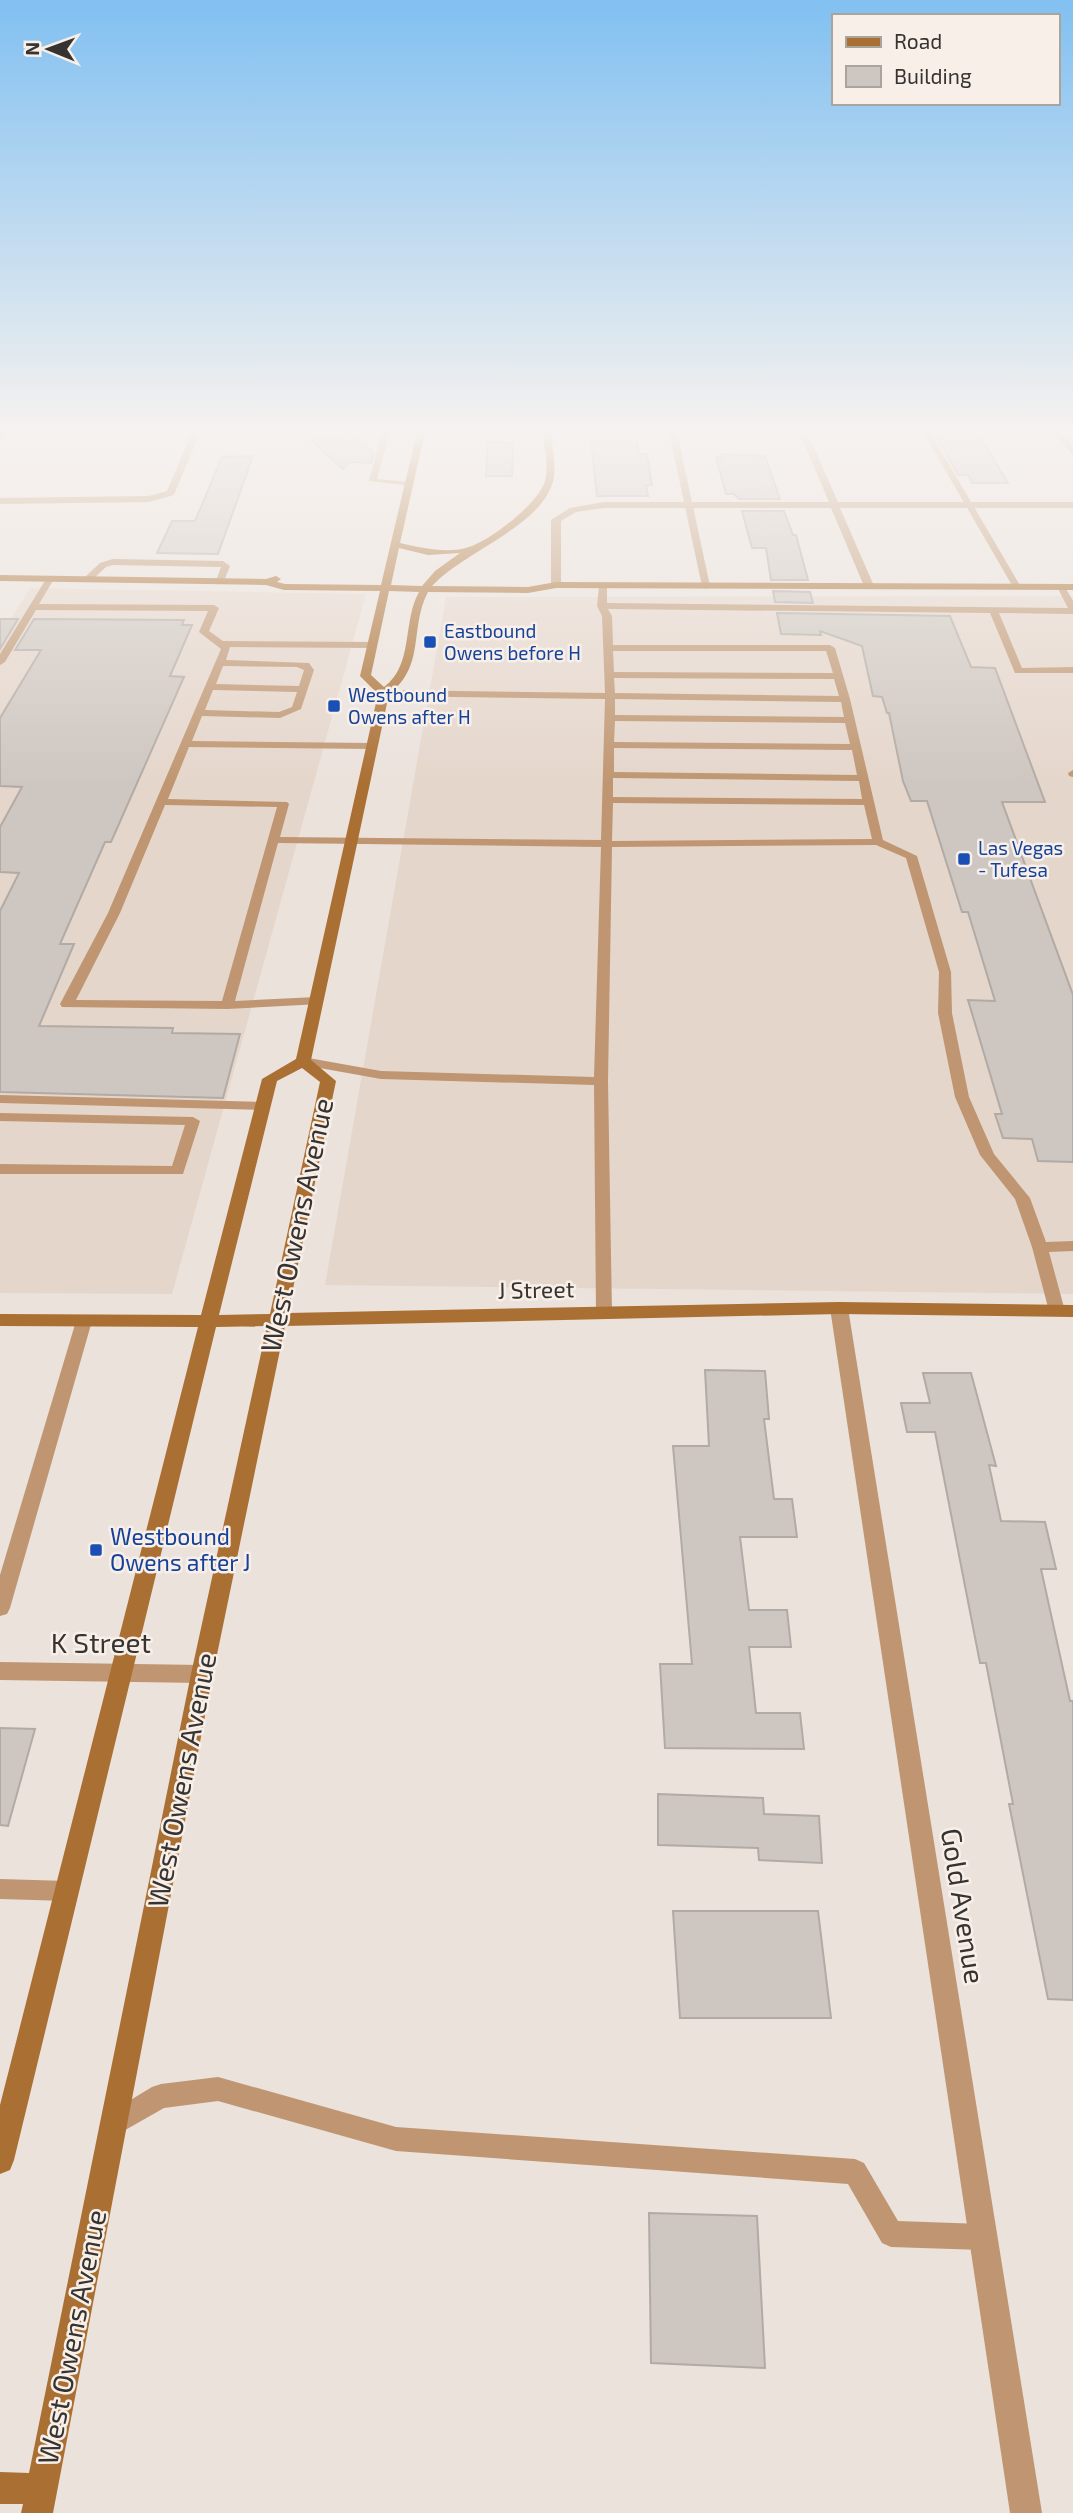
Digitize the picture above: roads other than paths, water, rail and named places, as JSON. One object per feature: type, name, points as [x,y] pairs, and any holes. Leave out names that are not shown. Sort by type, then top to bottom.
[{"type":"main road","points":[[384,693],[365,676],[395,549]]},
{"type":"main road","points":[[416,549],[428,552],[469,550]]},
{"type":"main road","points":[[303,1061],[384,693],[402,677],[419,598],[432,578],[469,550]]},
{"type":"main road","points":[[0,578],[88,579],[220,592],[267,582],[284,587],[388,583],[432,578],[522,579],[556,585],[603,586],[1073,587]]},
{"type":"main road","points":[[388,583],[425,588],[528,590],[556,585]]},
{"type":"main road","name":"West Owens Avenue","points":[[0,2160],[262,1106],[270,1079],[303,1061],[328,1082],[202,1674],[39,2501]]},
{"type":"main road","name":"J Street","points":[[0,1320],[209,1321],[839,1308],[1065,1311]]},
{"type":"main road","points":[[0,2488],[39,2501]]},
{"type":"street","points":[[556,549],[556,585]]},
{"type":"street","points":[[854,549],[869,586]]},
{"type":"street","name":"Gold Avenue","points":[[839,1308],[1026,2513]]},
{"type":"street","name":"K Street","points":[[0,1671],[202,1674]]},
{"type":"lane","points":[[699,549],[706,586]]},
{"type":"lane","points":[[995,549],[1017,587]]},
{"type":"lane","points":[[88,579],[103,565],[113,562],[223,564],[226,566],[220,592],[204,632],[226,648],[114,914],[67,1004],[227,1005],[316,1001]]},
{"type":"lane","points":[[0,662],[50,579]]},
{"type":"lane","points":[[603,586],[602,606],[607,616],[610,697],[601,1081],[604,1313]]},
{"type":"lane","points":[[602,606],[1073,610],[1060,587]]},
{"type":"lane","points":[[33,607],[220,592]]},
{"type":"lane","points":[[993,610],[1018,671],[1073,670]]},
{"type":"lane","points":[[220,644],[372,645]]},
{"type":"lane","points":[[607,648],[652,662],[794,662],[838,676]]},
{"type":"lane","points":[[608,676],[652,662],[794,662],[830,648],[845,699],[878,842]]},
{"type":"lane","points":[[198,713],[291,713],[296,709],[309,670],[306,665],[219,663]]},
{"type":"lane","points":[[209,687],[303,689]]},
{"type":"lane","points":[[384,693],[845,699]]},
{"type":"lane","points":[[609,718],[850,720]]},
{"type":"lane","points":[[185,744],[371,746]]},
{"type":"lane","points":[[608,745],[856,747]]},
{"type":"lane","points":[[608,775],[863,778]]},
{"type":"lane","points":[[607,800],[869,803]]},
{"type":"lane","points":[[161,802],[283,804],[227,1005]]},
{"type":"lane","points":[[273,840],[606,844],[878,842],[911,856],[945,972],[945,1013],[961,1097],[987,1155],[1022,1198],[1065,1311]]},
{"type":"lane","points":[[303,1061],[381,1075],[601,1081]]},
{"type":"lane","points":[[0,1099],[262,1106]]},
{"type":"lane","points":[[0,1117],[193,1121],[178,1171],[0,1169]]},
{"type":"lane","points":[[1040,1247],[1073,1246]]},
{"type":"lane","points":[[0,1608],[84,1321]]},
{"type":"lane","points":[[0,1889],[67,1891]]},
{"type":"lane","points":[[113,2125],[161,2096],[218,2089],[397,2139],[855,2172],[891,2234],[982,2236]]},
{"type":"place","name":"Eastbound Owens before H","points":[[430,642]]},
{"type":"place","name":"Westbound Owens after H","points":[[334,706]]},
{"type":"place","name":"Las Vegas - Tufesa","points":[[964,859]]},
{"type":"place","name":"Westbound Owens after J","points":[[96,1550]]}]
